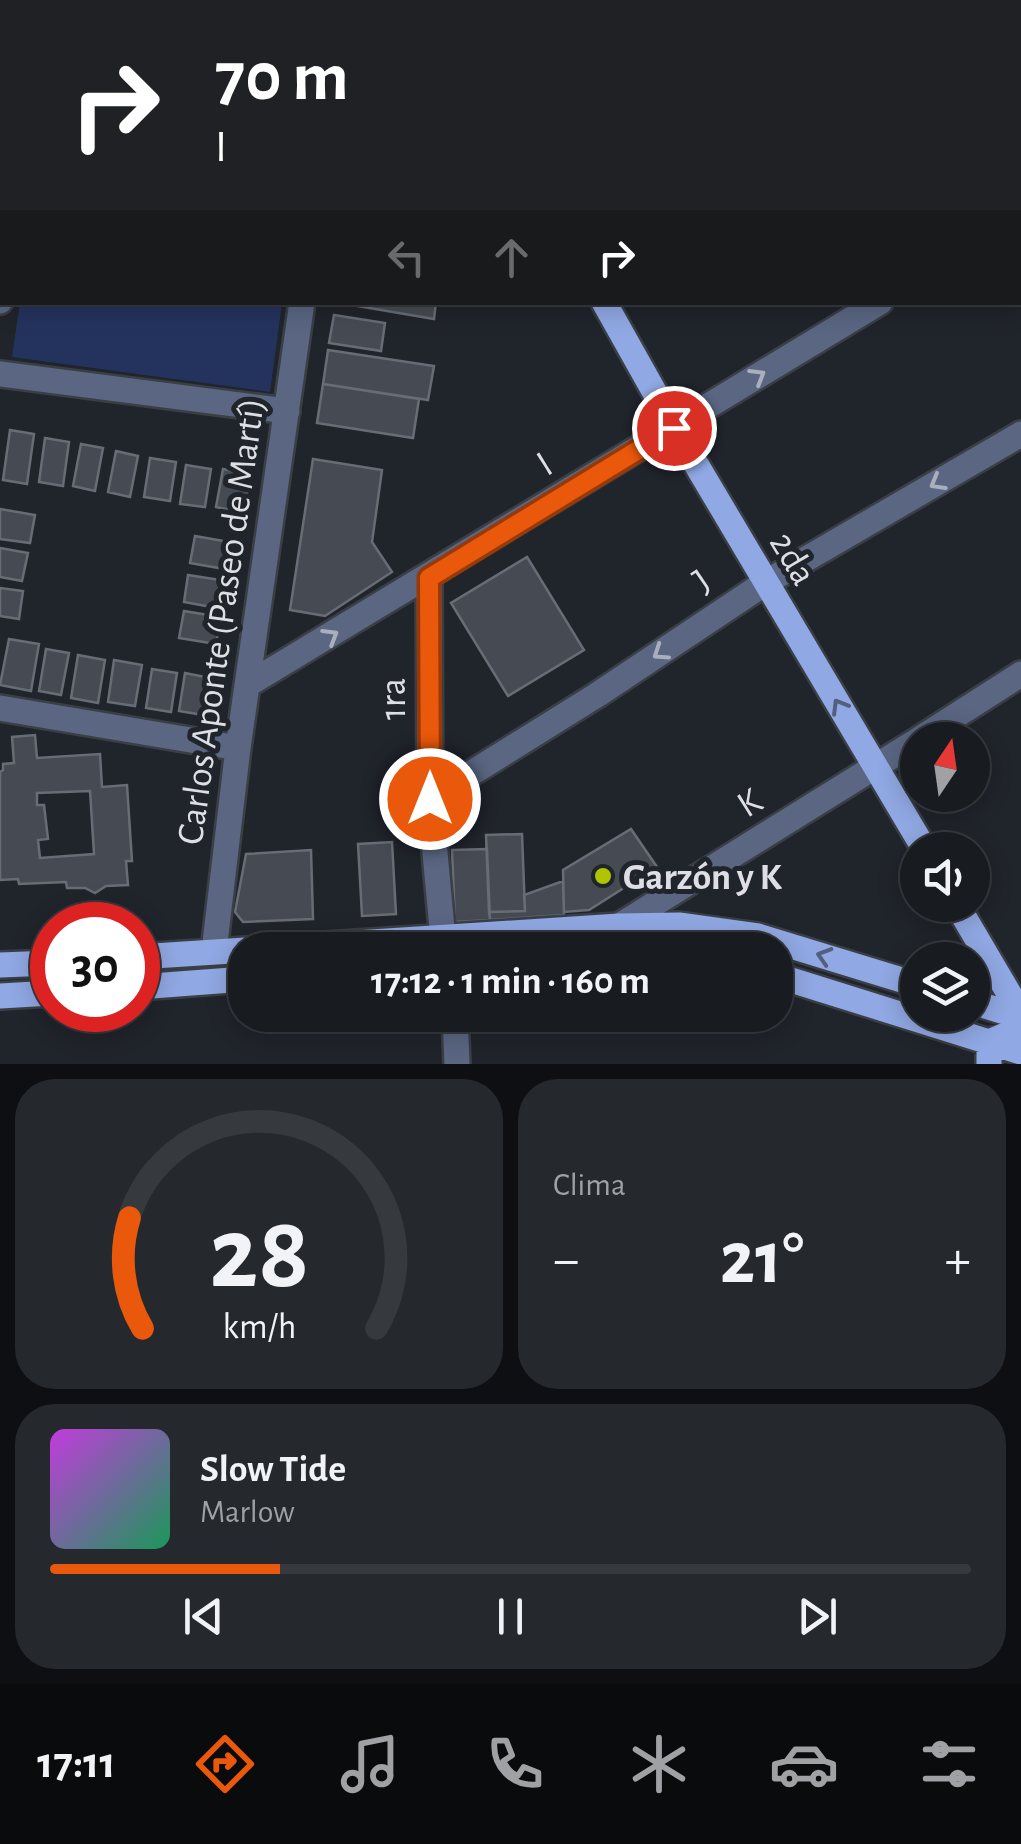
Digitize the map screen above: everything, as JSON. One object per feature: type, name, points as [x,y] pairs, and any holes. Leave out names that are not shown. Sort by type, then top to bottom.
[{"type":"main road","name":"2da","points":[[606,305],[674,428],[914,832]]},
{"type":"main road","points":[[967,922],[1021,1016]]},
{"type":"main road","points":[[609,932],[619,926]]},
{"type":"main road","points":[[538,932],[678,926],[758,936],[900,979]]},
{"type":"main road","points":[[160,955],[228,950]]},
{"type":"main road","points":[[0,965],[30,964]]},
{"type":"main road","points":[[160,985],[228,980]]},
{"type":"main road","points":[[793,982],[989,1053],[1021,1052]]},
{"type":"main road","points":[[0,996],[30,994]]},
{"type":"main road","points":[[990,1007],[1021,1016]]},
{"type":"main road","points":[[989,1053],[1010,1033],[1021,1033]]},
{"type":"street","name":"Carlos Aponte (Paseo de Martí)","points":[[214,951],[238,748],[302,305]]},
{"type":"street","name":"I","points":[[247,685],[875,305]]},
{"type":"street","points":[[0,374],[287,411]]},
{"type":"street","name":"J","points":[[430,799],[597,695],[765,583],[1021,434]]},
{"type":"street","name":"1ra","points":[[429,578],[430,799],[442,932]]},
{"type":"street","name":"K","points":[[946,722],[1021,674]]},
{"type":"street","points":[[0,708],[238,748]]},
{"type":"street","name":"K","points":[[619,926],[900,752]]},
{"type":"street","points":[[456,1032],[457,1064]]},
{"type":"shaded area","points":[[20,305],[282,305],[270,392],[12,357]]},
{"type":"building","points":[[352,305],[436,305],[434,319]]},
{"type":"building","points":[[334,315],[385,323],[381,351],[329,343]]},
{"type":"building","points":[[328,350],[434,366],[428,400],[323,384]]},
{"type":"building","points":[[323,384],[419,399],[413,438],[317,423]]},
{"type":"building","points":[[10,430],[34,434],[27,484],[3,480]]},
{"type":"building","points":[[45,438],[69,442],[63,486],[39,482]]},
{"type":"building","points":[[81,444],[103,448],[95,491],[73,486]]},
{"type":"building","points":[[116,451],[138,456],[130,497],[108,492]]},
{"type":"building","points":[[150,458],[176,462],[170,501],[144,497]]},
{"type":"building","points":[[313,459],[382,470],[372,542],[392,572],[325,616],[290,610]]},
{"type":"building","points":[[186,465],[211,469],[205,507],[180,504]]},
{"type":"building","points":[[223,469],[251,474],[243,513],[216,507]]},
{"type":"building","points":[[0,509],[35,515],[30,543],[0,539]]},
{"type":"building","points":[[195,536],[235,543],[230,570],[190,563]]},
{"type":"building","points":[[0,548],[28,553],[22,581],[0,577]]},
{"type":"building","points":[[527,557],[584,650],[508,696],[451,603]]},
{"type":"building","points":[[188,575],[227,581],[222,609],[184,602]]},
{"type":"building","points":[[0,588],[23,591],[19,619],[0,616]]},
{"type":"building","points":[[184,611],[221,617],[216,644],[179,638]]},
{"type":"building","points":[[9,639],[39,644],[31,691],[0,685]]},
{"type":"building","points":[[46,649],[69,653],[61,695],[39,691]]},
{"type":"building","points":[[78,655],[105,660],[98,703],[71,698]]},
{"type":"building","points":[[114,660],[142,665],[135,706],[108,702]]},
{"type":"building","points":[[152,669],[177,673],[171,712],[146,708]]},
{"type":"building","points":[[185,673],[215,679],[209,716],[179,711]]},
{"type":"building","points":[[35,735],[37,758],[100,754],[102,787],[127,785],[132,861],[126,861],[128,885],[106,886],[95,893],[85,888],[67,888],[66,882],[19,884],[18,879],[0,880],[0,772],[3,764],[14,763],[12,737]],"holes":[[[90,791],[94,854],[40,858],[38,840],[48,839],[44,805],[37,805],[37,793]]]},
{"type":"building","name":"Garzón y K","points":[[631,829],[657,867],[589,910],[564,912],[563,870]]},
{"type":"building","points":[[522,834],[525,911],[489,912],[486,835]]},
{"type":"building","points":[[392,842],[396,914],[362,916],[358,844]]},
{"type":"building","points":[[487,849],[490,920],[455,922],[452,850]]},
{"type":"building","points":[[311,850],[313,919],[243,922],[235,912],[246,854]]},
{"type":"building","points":[[563,881],[564,915],[490,920],[489,912],[525,911],[524,895]]},
{"type":"place","name":"Garzón y K","points":[[603,876]]},
{"type":"route","points":[[430,799],[429,578],[674,428]]}]
